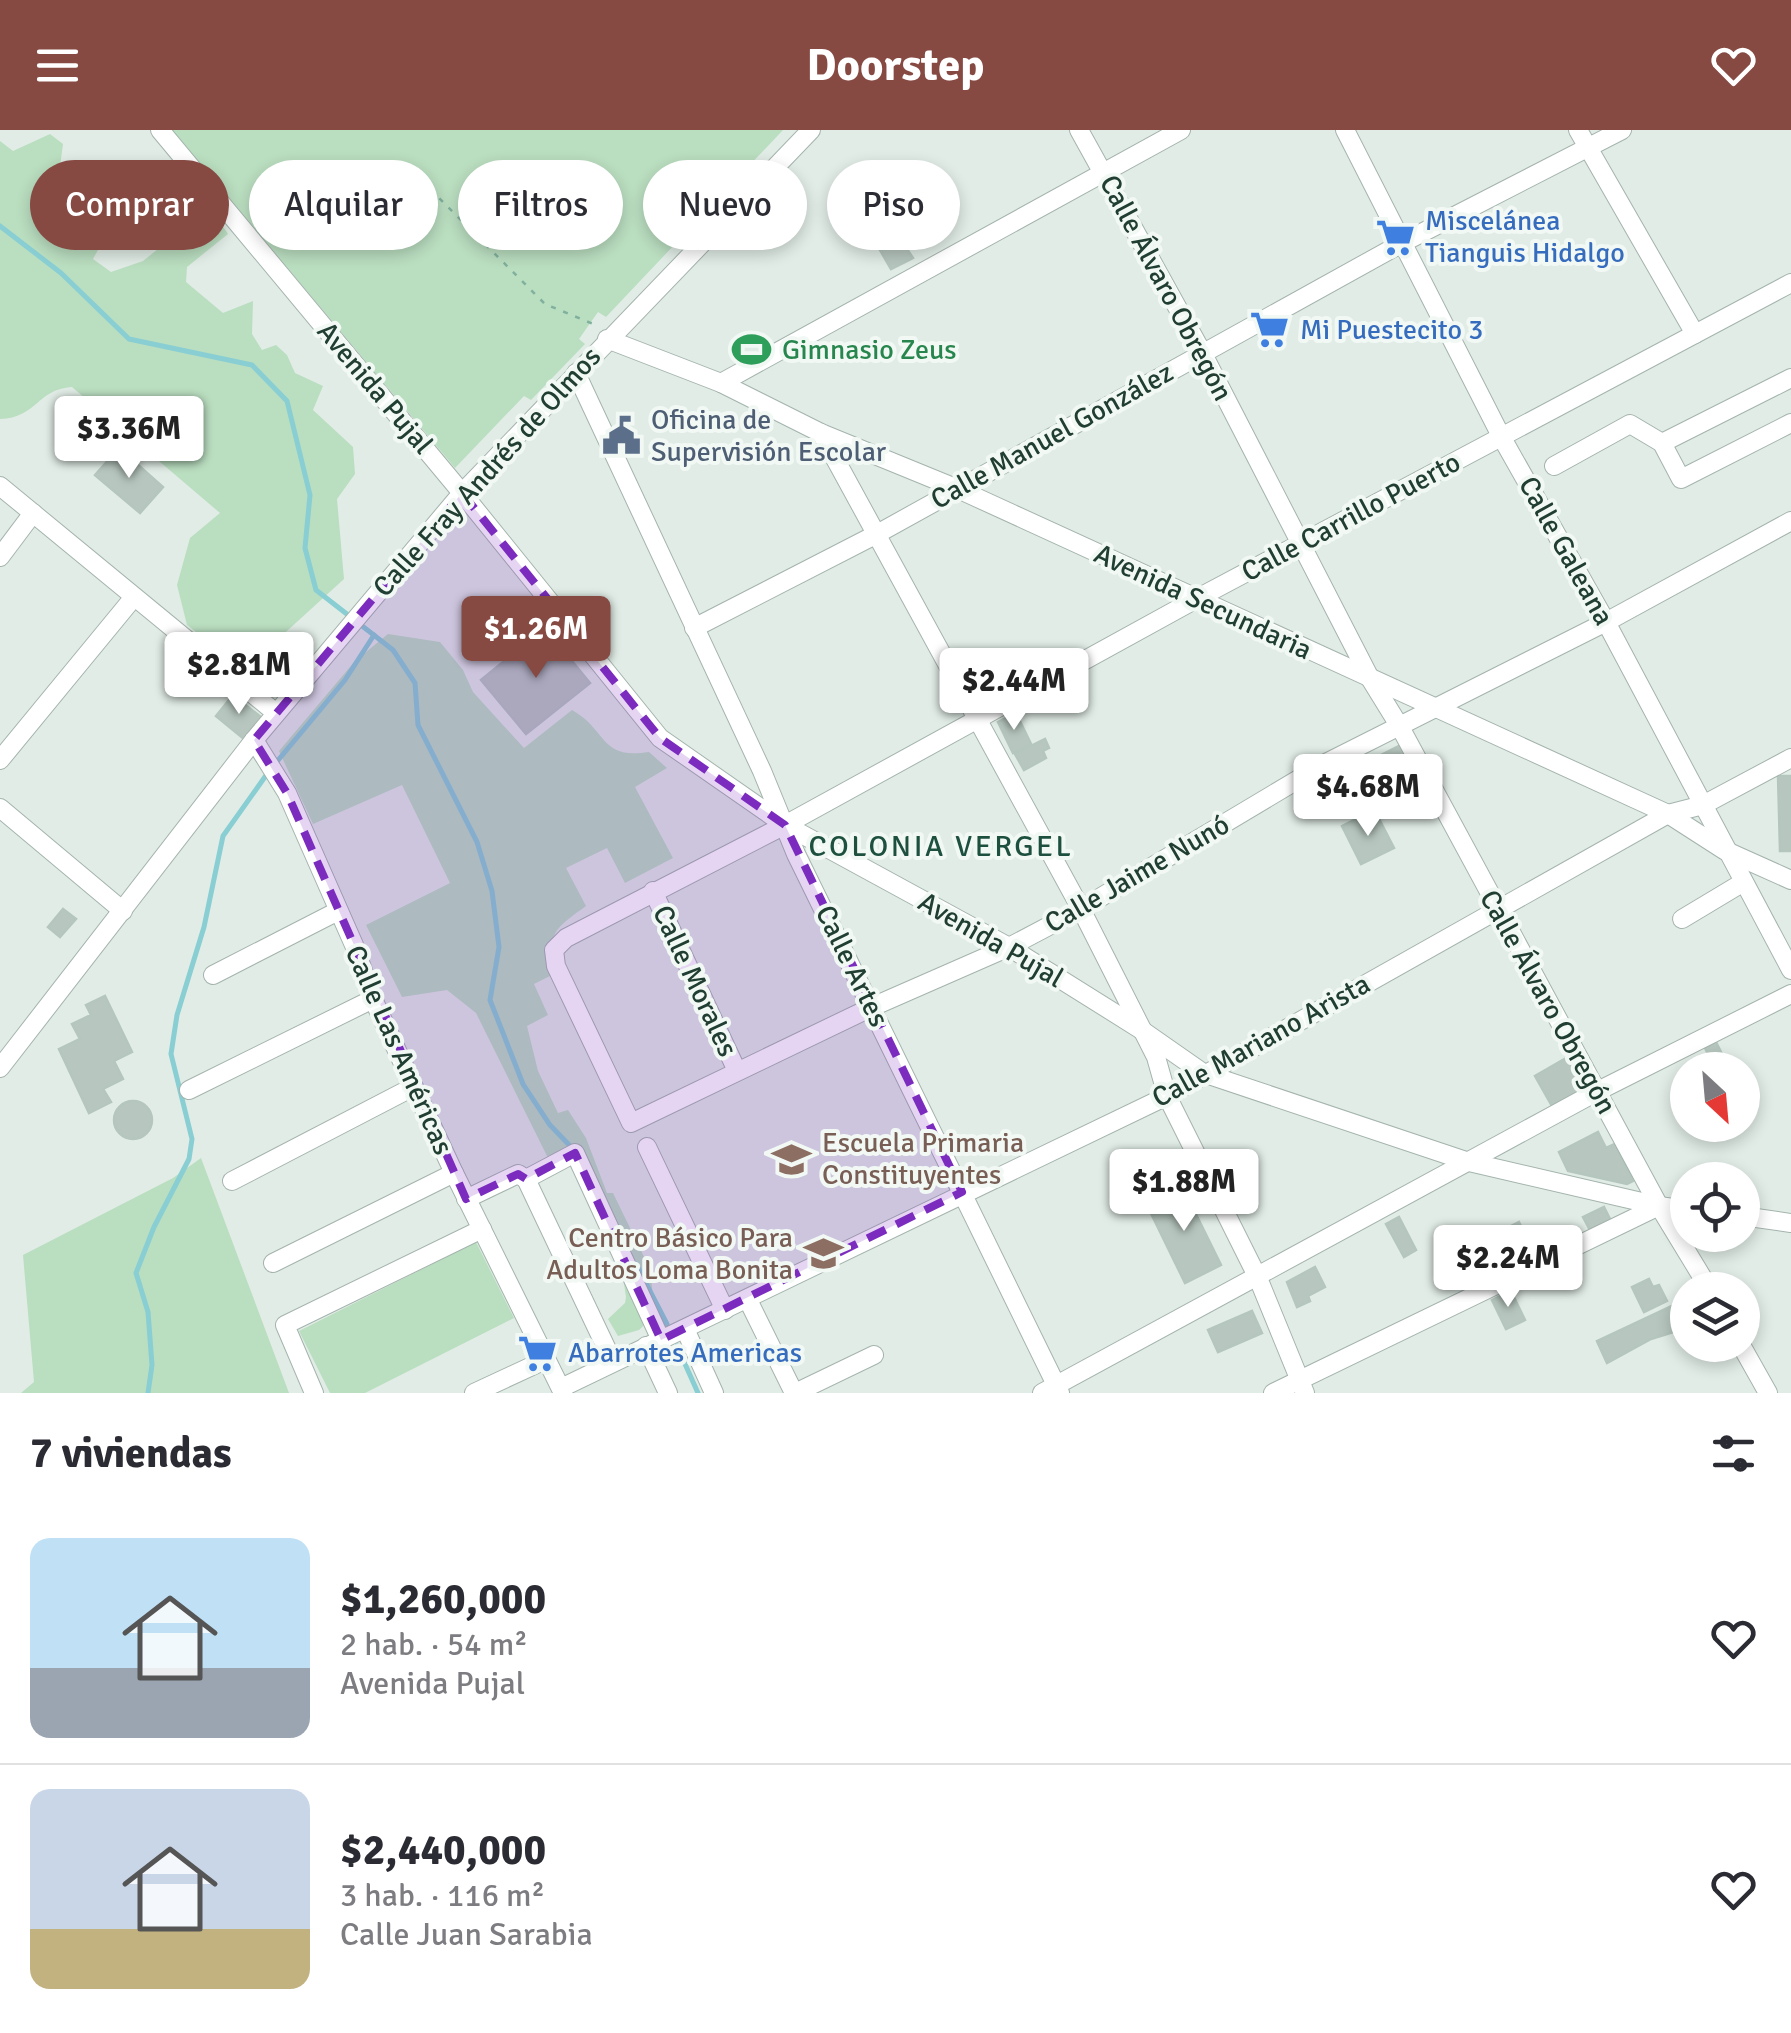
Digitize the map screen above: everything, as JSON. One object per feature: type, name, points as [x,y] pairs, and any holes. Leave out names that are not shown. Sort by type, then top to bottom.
[{"type":"street","name":"Avenida Pujal","points":[[160,130],[462,492],[660,738],[785,824],[1009,946],[1202,1073],[1469,1162],[1670,1208]]},
{"type":"street","name":"Calle Fray Andrés de Olmos","points":[[0,1068],[254,740],[462,492],[811,130]]},
{"type":"street","name":"Calle Álvaro Obregón","points":[[1079,130],[1202,352],[1371,680],[1659,1206],[1699,1272]]},
{"type":"street","points":[[721,384],[1181,130]]},
{"type":"street","name":"Calle Galeana","points":[[1344,130],[1502,438],[1606,622],[1791,970]]},
{"type":"street","name":"Calle Manuel González","points":[[694,628],[958,489],[1404,242],[1583,138],[1622,130]]},
{"type":"street","points":[[1583,138],[1695,334]]},
{"type":"street","name":"Calle Carrillo Puerto","points":[[632,1123],[556,966],[554,950],[566,938],[1791,283]]},
{"type":"street","name":"Avenida Secundaria","points":[[610,336],[821,433],[958,489],[1668,814],[1724,850],[1791,880]]},
{"type":"street","name":"Calle Artes","points":[[576,372],[796,854],[962,1192],[1053,1391]]},
{"type":"street","points":[[1662,443],[1791,378]]},
{"type":"street","points":[[1554,466],[1630,424],[1662,443],[1681,479],[1791,423]]},
{"type":"street","points":[[821,433],[1156,1057],[1167,1096],[1258,1278],[1302,1387]]},
{"type":"street","points":[[0,486],[276,713]]},
{"type":"street","points":[[0,557],[33,513]]},
{"type":"street","name":"Calle Jaime Nunó","points":[[632,1123],[736,1070],[1080,910],[1324,764],[1606,622],[1791,521]]},
{"type":"street","points":[[0,760],[134,597]]},
{"type":"street","name":"Calle Las Américas","points":[[254,740],[288,792],[373,999],[466,1199],[562,1390]]},
{"type":"street","name":"Calle Mariano Arista","points":[[562,1390],[962,1192],[1167,1096],[1668,814],[1703,805],[1791,758]]},
{"type":"street","points":[[0,808],[122,911]]},
{"type":"street","points":[[1682,918],[1742,883]]},
{"type":"street","name":"Calle Morales","points":[[652,891],[736,1070]]},
{"type":"street","points":[[212,975],[338,911]]},
{"type":"street","points":[[1053,1391],[1598,1091],[1791,994]]},
{"type":"street","points":[[189,1090],[373,999]]},
{"type":"street","points":[[232,1181],[413,1086]]},
{"type":"street","points":[[646,1147],[725,1310]]},
{"type":"street","points":[[526,1179],[575,1153],[653,1343],[668,1393]]},
{"type":"street","points":[[273,1263],[454,1173]]},
{"type":"street","points":[[466,1199],[518,1174],[526,1179],[614,1362]]},
{"type":"street","points":[[1274,1393],[1302,1387],[1659,1206]]},
{"type":"street","points":[[1760,1217],[1787,1219]]},
{"type":"street","points":[[314,1393],[285,1324],[482,1228]]},
{"type":"street","points":[[748,1300],[794,1393],[874,1355]]},
{"type":"street","points":[[685,1329],[714,1393]]},
{"type":"street","points":[[474,1393],[546,1360]]},
{"type":"street","points":[[1751,1362],[1768,1393]]},
{"type":"path","points":[[438,196],[545,304],[610,336]]},
{"type":"highlighted area","points":[[462,493],[660,738],[785,825],[962,1192],[661,1340],[575,1153],[526,1179],[518,1174],[466,1199],[287,793],[254,740]]},
{"type":"green space","points":[[172,130],[783,130],[755,160],[643,160],[643,250],[669,250],[606,317],[598,312],[579,339],[585,344],[531,400],[524,396],[455,468],[272,250],[438,250],[438,160],[249,160],[249,222],[229,198],[229,160],[197,160]]},
{"type":"green space","points":[[50,134],[63,144],[61,160],[30,160],[30,250],[98,250],[93,259],[111,272],[143,261],[157,250],[208,250],[187,267],[186,282],[223,313],[253,301],[252,334],[262,350],[276,345],[287,355],[295,373],[323,386],[313,410],[353,447],[355,474],[337,499],[344,579],[244,670],[187,625],[177,585],[190,538],[220,513],[72,387],[51,393],[22,414],[0,419],[0,141],[13,151]]},
{"type":"green space","points":[[388,634],[440,642],[463,670],[473,692],[524,748],[572,710],[612,748],[621,752],[649,752],[667,768],[635,787],[673,858],[625,883],[607,848],[566,868],[586,906],[555,934],[552,949],[556,973],[534,984],[548,1015],[527,1026],[538,1071],[558,1113],[568,1110],[586,1138],[607,1193],[613,1193],[650,1269],[655,1315],[639,1330],[618,1336],[608,1319],[625,1303],[626,1297],[618,1244],[571,1160],[549,1160],[476,1013],[447,990],[402,997],[366,925],[450,883],[402,785],[313,824],[279,751],[355,661]]},
{"type":"green space","points":[[201,1158],[289,1393],[21,1393],[34,1382],[23,1255],[173,1178]]},
{"type":"green space","points":[[476,1242],[514,1318],[365,1393],[330,1393],[299,1331]]},
{"type":"building","points":[[880,250],[908,250],[913,258],[891,269]]},
{"type":"building","points":[[119,448],[163,487],[140,513],[95,475]]},
{"type":"building","points":[[545,628],[590,683],[526,734],[481,680]]},
{"type":"building","points":[[233,695],[262,718],[244,739],[216,716]]},
{"type":"building","points":[[1016,713],[1031,744],[1013,753],[998,722]]},
{"type":"building","points":[[1045,739],[1049,748],[1043,751],[1046,758],[1024,770],[1015,754]]},
{"type":"building","points":[[1401,745],[1425,792],[1368,822],[1363,811],[1398,793],[1379,756]]},
{"type":"building","points":[[1778,776],[1791,776],[1791,851],[1780,851]]},
{"type":"building","points":[[1364,815],[1368,824],[1379,819],[1394,848],[1361,864],[1342,826]]},
{"type":"building","points":[[63,909],[76,919],[60,937],[48,927]]},
{"type":"building","points":[[105,996],[132,1052],[114,1061],[123,1079],[103,1089],[111,1102],[89,1113],[59,1049],[80,1039],[72,1024],[91,1015],[86,1005]]},
{"type":"building","points":[[1716,1042],[1721,1052],[1707,1052],[1705,1048]]},
{"type":"building","points":[[1568,1057],[1585,1088],[1552,1106],[1535,1076]]},
{"type":"building","points":[[133,1101],[147,1106],[152,1120],[147,1134],[133,1139],[119,1134],[114,1120],[119,1106]]},
{"type":"building","points":[[1598,1132],[1606,1148],[1615,1144],[1633,1181],[1627,1184],[1568,1171],[1559,1152]]},
{"type":"building","points":[[1182,1186],[1221,1265],[1185,1283],[1146,1203]]},
{"type":"building","points":[[1604,1207],[1611,1221],[1591,1232],[1583,1217]]},
{"type":"building","points":[[1399,1217],[1416,1250],[1404,1257],[1386,1224]]},
{"type":"building","points":[[1519,1222],[1529,1243],[1506,1254],[1497,1233]]},
{"type":"building","points":[[1470,1254],[1479,1274],[1460,1283],[1450,1263]]},
{"type":"building","points":[[1315,1267],[1325,1287],[1297,1307],[1287,1282]]},
{"type":"building","points":[[1649,1279],[1653,1287],[1659,1285],[1667,1301],[1644,1312],[1632,1287]]},
{"type":"building","points":[[1511,1291],[1525,1320],[1506,1329],[1492,1300]]},
{"type":"building","points":[[1670,1307],[1670,1333],[1607,1363],[1597,1341]]},
{"type":"building","points":[[1252,1311],[1262,1333],[1218,1352],[1208,1330]]},
{"type":"waterway","points":[[0,226],[61,273],[129,339],[252,365],[287,401],[310,495],[305,548],[316,590],[393,650],[415,683],[418,725],[477,842],[492,891],[499,947],[490,1000],[523,1084],[550,1125],[574,1150]]},
{"type":"waterway","points":[[274,765],[345,680],[374,635]]},
{"type":"waterway","points":[[148,1393],[152,1365],[148,1312],[136,1273],[154,1227],[189,1159],[192,1139],[171,1054],[177,1015],[204,927],[223,836],[267,774]]},
{"type":"waterway","points":[[636,1264],[667,1324]]},
{"type":"waterway","points":[[677,1346],[698,1393]]},
{"type":"place","name":"Miscelánea Tianguis Hidalgo","points":[[1395,237]]},
{"type":"place","name":"Mi Puestecito 3","points":[[1270,330]]},
{"type":"place","name":"Gimnasio Zeus","points":[[752,350]]},
{"type":"place","name":"Oficina de Supervisión Escolar","points":[[621,436]]},
{"type":"place","name":"Escuela Primaria Constituyentes","points":[[792,1159]]},
{"type":"place","name":"Centro Básico Para Adultos Loma Bonita","points":[[823,1254]]},
{"type":"place","name":"Abarrotes Americas","points":[[538,1353]]},
{"type":"district","name":"COLONIA VERGEL","points":[[941,846]]}]
